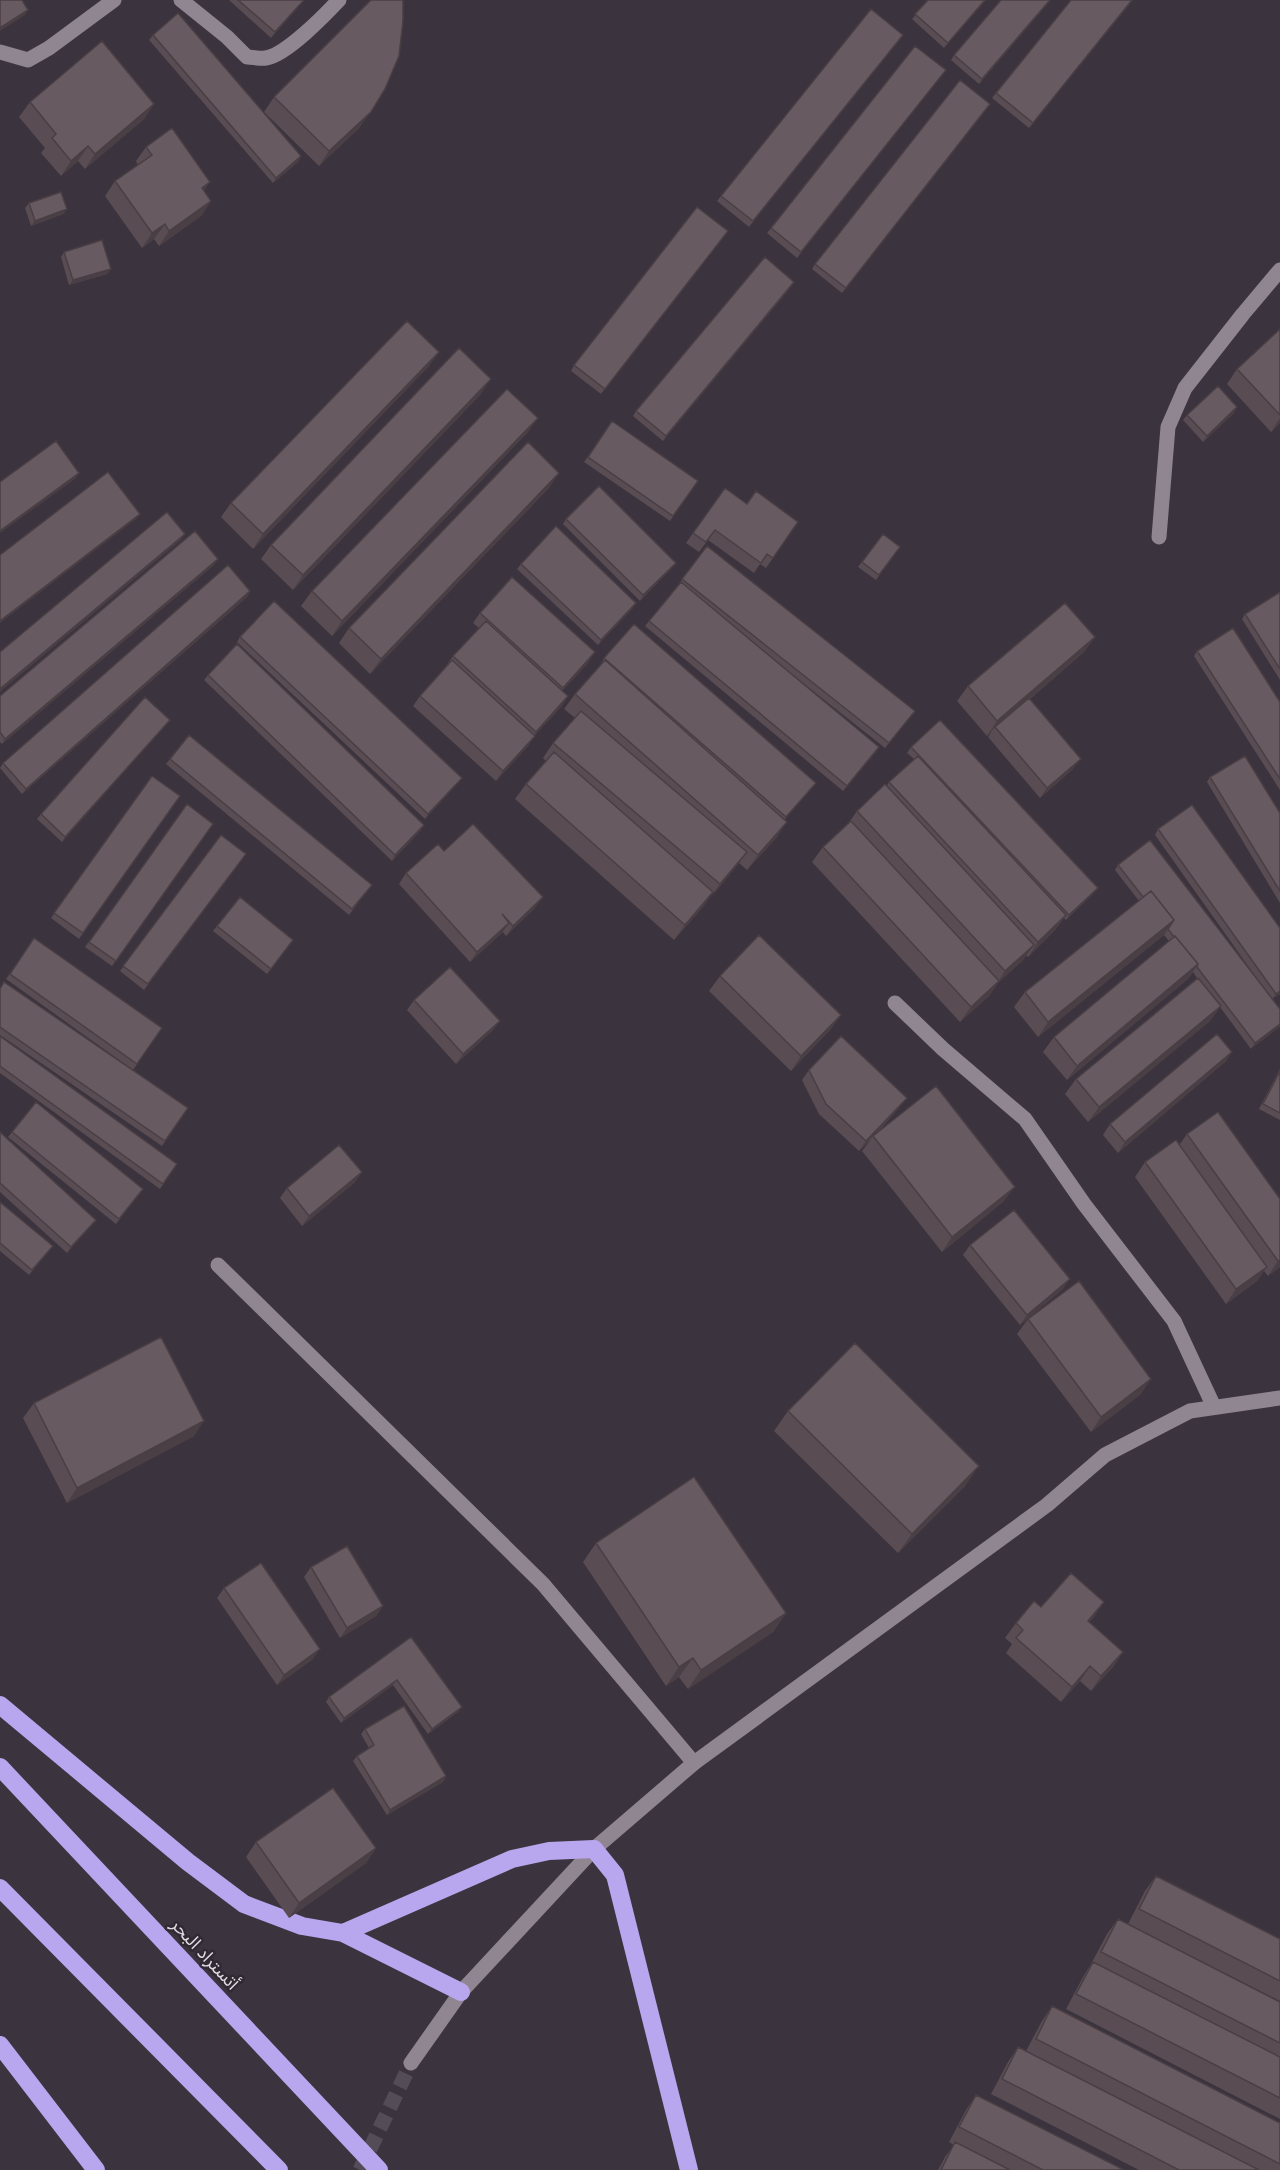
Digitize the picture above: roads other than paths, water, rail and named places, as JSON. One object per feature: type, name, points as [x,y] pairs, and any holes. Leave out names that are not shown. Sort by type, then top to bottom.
[{"type":"highway","points":[[0,1705],[188,1862],[244,1904],[302,1926],[343,1933],[461,1992]]},
{"type":"highway","name":"أتستراد البحر","points":[[0,1767],[379,2170]]},
{"type":"highway","points":[[343,1933],[512,1858],[549,1851],[594,1849],[615,1875],[689,2170]]},
{"type":"highway","points":[[0,1888],[279,2170]]},
{"type":"highway","points":[[0,2045],[96,2170]]},
{"type":"main road","points":[[0,52],[28,60],[49,48],[114,0]]},
{"type":"main road","points":[[181,0],[227,37],[247,57],[268,58],[297,39],[339,0]]},
{"type":"main road","points":[[1159,537],[1168,427],[1185,388],[1280,270]]},
{"type":"main road","points":[[895,1003],[943,1049],[1025,1119],[1084,1204],[1174,1321],[1214,1407]]},
{"type":"main road","points":[[218,1265],[543,1584],[694,1762]]},
{"type":"main road","points":[[411,2063],[461,1992],[594,1849],[694,1762],[1047,1505],[1105,1455],[1190,1411],[1280,1398]]},
{"type":"tunnel","points":[[360,2170],[411,2063]]}]
